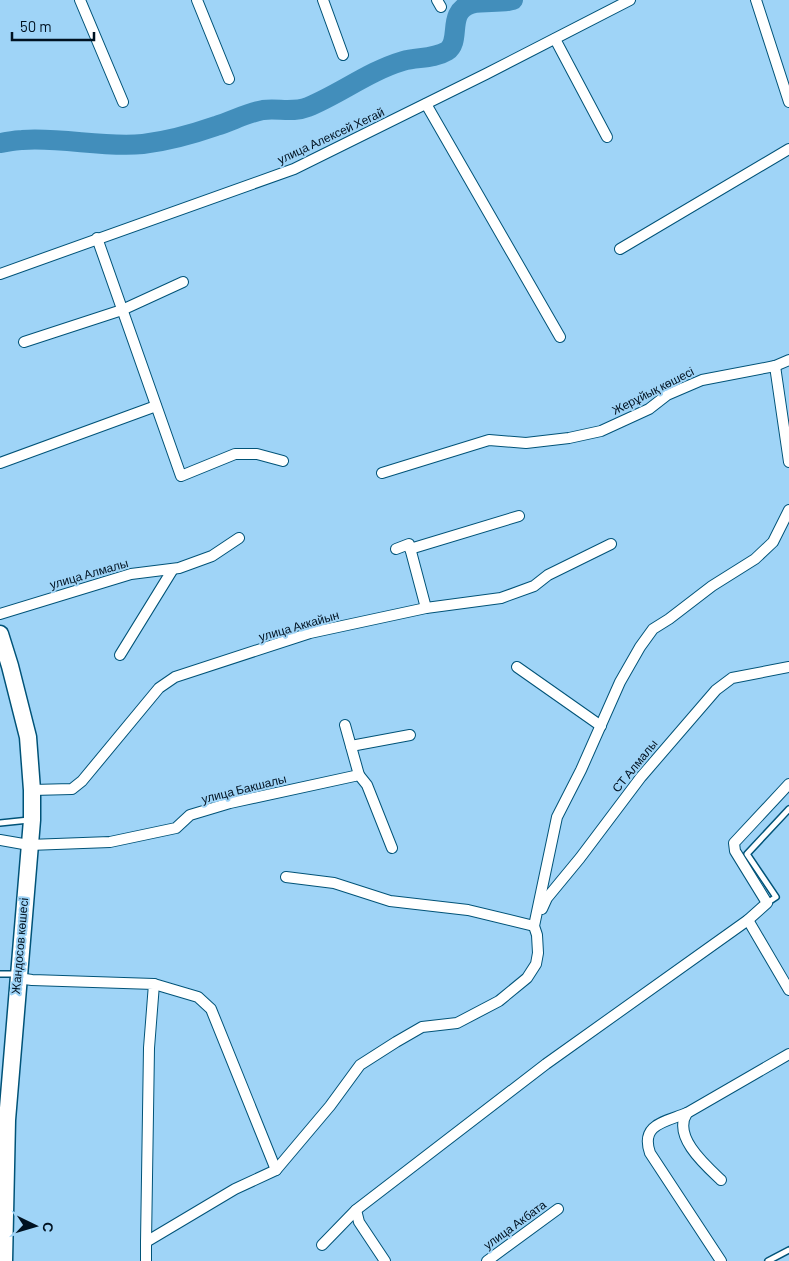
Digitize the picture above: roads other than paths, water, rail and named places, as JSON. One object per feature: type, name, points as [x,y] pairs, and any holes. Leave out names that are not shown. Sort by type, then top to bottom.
[{"type":"main road","name":"Жандосов көшесі","points":[[0,634],[28,737],[32,790],[32,820],[18,976],[4,1092],[4,1261]]},
{"type":"street","points":[[80,0],[123,102]]},
{"type":"street","points":[[197,0],[229,79]]},
{"type":"street","points":[[323,0],[343,55]]},
{"type":"street","name":"улица Алексей Хегай","points":[[0,274],[294,169],[630,0]]},
{"type":"street","points":[[756,0],[789,102]]},
{"type":"street","points":[[555,39],[607,137]]},
{"type":"street","points":[[426,104],[560,337]]},
{"type":"street","points":[[620,249],[789,149]]},
{"type":"street","points":[[97,238],[181,476],[235,454],[257,454],[283,461]]},
{"type":"street","points":[[24,342],[122,310],[183,282]]},
{"type":"street","name":"Жерұйық көшесі","points":[[382,473],[489,440],[526,443],[569,438],[601,431],[649,409],[668,395],[702,380],[775,366],[789,360]]},
{"type":"street","points":[[775,366],[789,462]]},
{"type":"street","points":[[0,463],[156,406]]},
{"type":"street","points":[[146,1242],[235,1190],[276,1170],[330,1106],[360,1065],[422,1027],[457,1023],[499,1001],[526,978],[536,964],[538,953],[537,935],[534,926],[557,817],[581,770],[620,682],[653,628],[669,619],[712,586],[755,559],[774,542],[789,510]]},
{"type":"street","points":[[410,548],[519,516]]},
{"type":"street","name":"улица Алмалы","points":[[0,614],[130,574],[173,569],[212,556],[239,538]]},
{"type":"street","points":[[396,549],[409,544],[426,608]]},
{"type":"street","name":"улица Аккайын","points":[[32,790],[72,789],[82,781],[159,688],[175,677],[310,633],[426,608],[501,598],[534,586],[548,575],[611,544]]},
{"type":"street","points":[[120,655],[173,569]]},
{"type":"street","points":[[517,666],[601,726]]},
{"type":"street","name":"СТ Алмалы","points":[[534,926],[547,898],[580,858],[641,776],[716,690],[732,678],[789,667]]},
{"type":"street","points":[[345,725],[359,775],[367,784],[392,848]]},
{"type":"street","points":[[351,746],[410,735]]},
{"type":"street","name":"улица Бакшалы","points":[[0,840],[29,845],[110,842],[176,828],[190,815],[230,803],[359,775]]},
{"type":"street","points":[[322,1245],[356,1210],[546,1064],[748,920],[767,903],[735,851],[734,843],[789,784]]},
{"type":"street","points":[[286,876],[334,883],[390,901],[468,910],[534,926]]},
{"type":"street","points":[[748,920],[789,990]]},
{"type":"street","points":[[18,976],[32,980],[154,984],[198,997],[211,1009],[276,1170]]},
{"type":"street","points":[[146,1261],[149,1048],[154,984]]},
{"type":"street","points":[[721,1261],[650,1154],[647,1136],[653,1128],[687,1113],[789,1054]]},
{"type":"street","points":[[687,1113],[683,1118],[682,1126],[688,1142],[700,1161],[721,1180]]},
{"type":"street","name":"улица Акбата","points":[[487,1261],[558,1209]]},
{"type":"street","points":[[356,1210],[359,1222],[385,1261]]},
{"type":"lane","points":[[767,903],[776,897],[747,854],[789,809]]},
{"type":"lane","points":[[0,823],[32,820]]},
{"type":"lane","points":[[0,974],[18,976]]},
{"type":"lane","points":[[768,1261],[789,1250]]},
{"type":"waterway","points":[[0,143],[37,139],[113,145],[143,144],[189,134],[263,110],[302,109],[320,102],[390,65],[431,57],[447,51],[454,41],[456,20],[463,8],[476,3],[513,0]]}]
